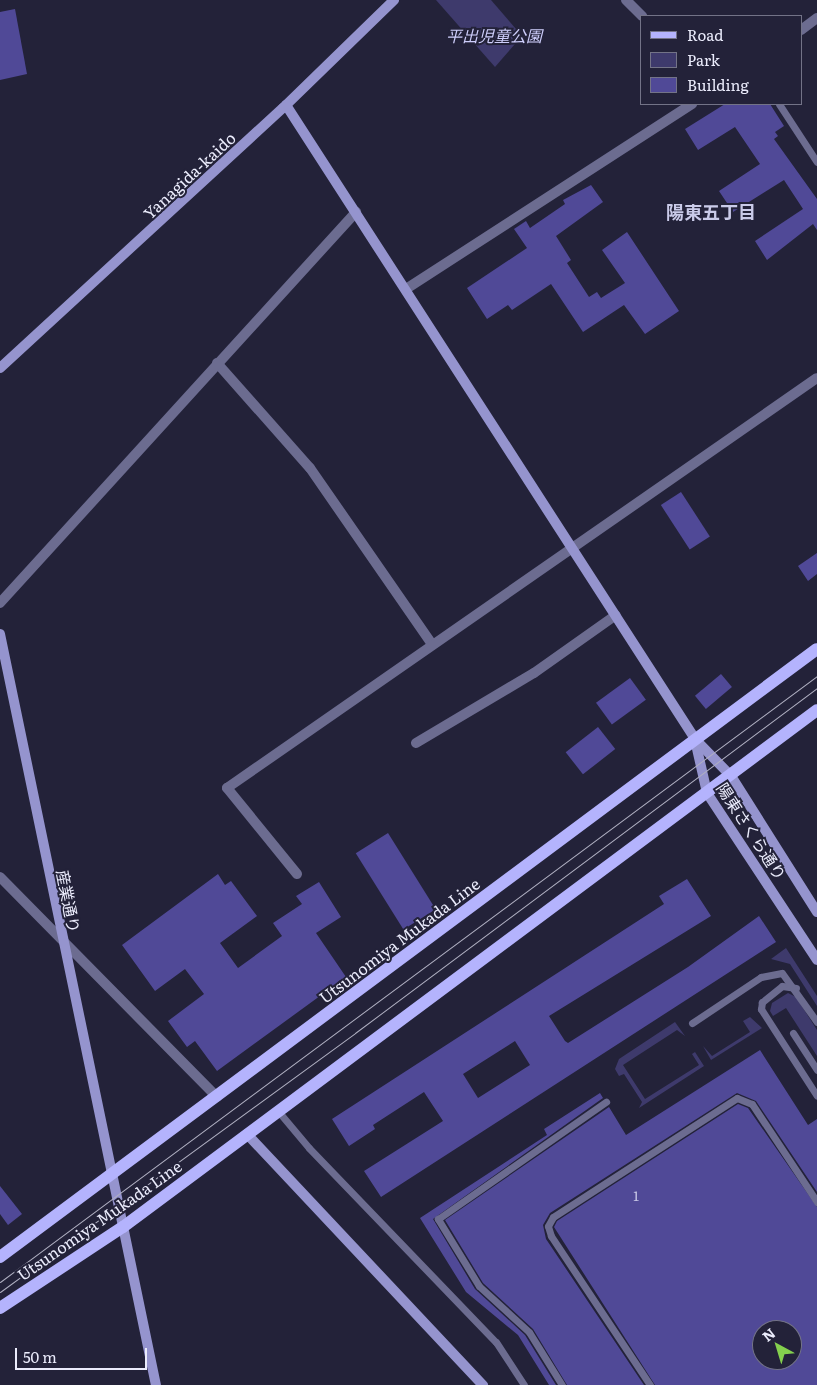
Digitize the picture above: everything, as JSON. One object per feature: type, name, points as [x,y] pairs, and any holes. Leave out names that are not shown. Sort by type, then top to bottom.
[{"type":"main road","name":"Utsunomiya Mukada Line","points":[[0,1256],[217,1097],[817,649]]},
{"type":"main road","name":"Utsunomiya Mukada Line","points":[[0,1308],[123,1227],[731,776],[817,710]]},
{"type":"street","name":"Yanagida-kaido","points":[[0,368],[286,105],[394,0]]},
{"type":"street","points":[[626,0],[641,15]]},
{"type":"street","points":[[802,29],[817,18]]},
{"type":"street","points":[[286,105],[573,545],[695,739]]},
{"type":"street","points":[[406,289],[690,105]]},
{"type":"street","points":[[0,603],[217,362],[356,212]]},
{"type":"street","points":[[217,362],[310,468],[431,643]]},
{"type":"street","points":[[297,874],[227,788],[431,643],[817,378]]},
{"type":"street","points":[[416,742],[534,673],[616,615]]},
{"type":"street","name":"産業通り","points":[[0,634],[62,942],[123,1227]]},
{"type":"street","name":"陽東さくら通り","points":[[695,739],[731,776],[817,912]]},
{"type":"street","name":"陽東さくら通り","points":[[695,739],[707,793],[817,960]]},
{"type":"street","points":[[0,877],[62,942],[104,980],[217,1097]]},
{"type":"street","points":[[247,1134],[483,1385]]},
{"type":"street","points":[[123,1227],[156,1385]]},
{"type":"lane","points":[[780,105],[817,162]]},
{"type":"lane","points":[[692,1023],[772,973],[782,973],[796,988],[817,1022]]},
{"type":"lane","points":[[796,988],[782,986],[767,997],[761,1009],[817,1096]]},
{"type":"lane","points":[[793,1033],[817,1070]]},
{"type":"lane","points":[[650,1385],[551,1236],[548,1226],[553,1217],[738,1098],[752,1104],[817,1202]]},
{"type":"lane","points":[[562,1385],[529,1332],[479,1286],[438,1219],[606,1102]]},
{"type":"lane","points":[[278,1111],[496,1342],[524,1385]]},
{"type":"green space","name":"平出児童公園","points":[[436,0],[491,0],[522,36],[495,67]]},
{"type":"green space","points":[[786,948],[817,996],[817,1006],[790,964],[771,959]]},
{"type":"green space","points":[[788,993],[796,997],[817,1030],[817,1056],[786,1008],[773,1016],[770,1011],[772,1003]]},
{"type":"green space","points":[[750,1017],[762,1028],[711,1060],[703,1046],[712,1056],[750,1032],[743,1021]]},
{"type":"green space","points":[[675,1022],[685,1036],[677,1030],[623,1065],[645,1099],[699,1065],[692,1054],[695,1052],[704,1066],[639,1108],[642,1102],[624,1074],[619,1076],[615,1069],[619,1059]]},
{"type":"building","points":[[15,9],[27,74],[0,80],[0,12]]},
{"type":"building","points":[[723,105],[771,105],[784,126],[775,132],[778,136],[774,139],[817,199],[817,230],[813,224],[767,260],[755,241],[803,209],[784,180],[733,212],[719,191],[760,164],[735,127],[698,150],[685,129]]},
{"type":"building","points":[[591,185],[603,202],[556,236],[571,260],[567,263],[589,297],[597,292],[601,298],[625,283],[602,250],[627,232],[679,311],[645,334],[624,305],[583,332],[551,284],[512,310],[508,305],[487,319],[467,288],[527,248],[514,229],[526,221],[530,228],[565,204],[563,200]]},
{"type":"building","points":[[681,492],[710,536],[690,550],[661,505]]},
{"type":"building","points":[[817,553],[817,574],[808,581],[798,566]]},
{"type":"building","points":[[721,674],[732,687],[706,709],[695,696]]},
{"type":"building","points":[[630,678],[646,700],[612,725],[596,703]]},
{"type":"building","points":[[598,727],[615,749],[583,774],[566,752]]},
{"type":"building","points":[[388,833],[436,909],[403,929],[356,853]]},
{"type":"building","points":[[218,874],[225,885],[231,881],[257,916],[220,943],[238,968],[282,936],[273,923],[302,904],[296,896],[319,882],[341,917],[316,933],[346,977],[217,1071],[195,1041],[187,1047],[168,1021],[204,994],[185,969],[155,991],[122,945]]},
{"type":"building","points":[[687,879],[711,916],[549,1016],[568,1043],[688,967],[759,916],[776,942],[381,1197],[364,1171],[443,1121],[424,1092],[373,1125],[375,1129],[349,1146],[332,1119],[664,904],[659,896]],"holes":[[[515,1041],[530,1065],[478,1098],[463,1074]]]},
{"type":"building","points":[[760,1050],[808,1125],[817,1119],[817,1192],[756,1101],[737,1093],[550,1213],[543,1225],[546,1239],[644,1385],[567,1385],[533,1329],[483,1283],[445,1220],[609,1107],[626,1135]]},
{"type":"building","points":[[600,1093],[603,1098],[433,1219],[475,1289],[525,1335],[556,1385],[549,1385],[518,1335],[466,1292],[420,1218],[547,1135],[544,1129]]},
{"type":"building","points":[[738,1104],[748,1108],[817,1207],[817,1385],[655,1385],[554,1227],[557,1221]]},
{"type":"building","points":[[0,1186],[22,1214],[8,1225],[0,1214]]},
{"type":"tram line","points":[[0,1282],[817,676]]},
{"type":"tram line","points":[[0,1292],[355,1033],[817,688]]},
{"type":"district","name":"陽東五丁目","points":[[711,212]]}]
